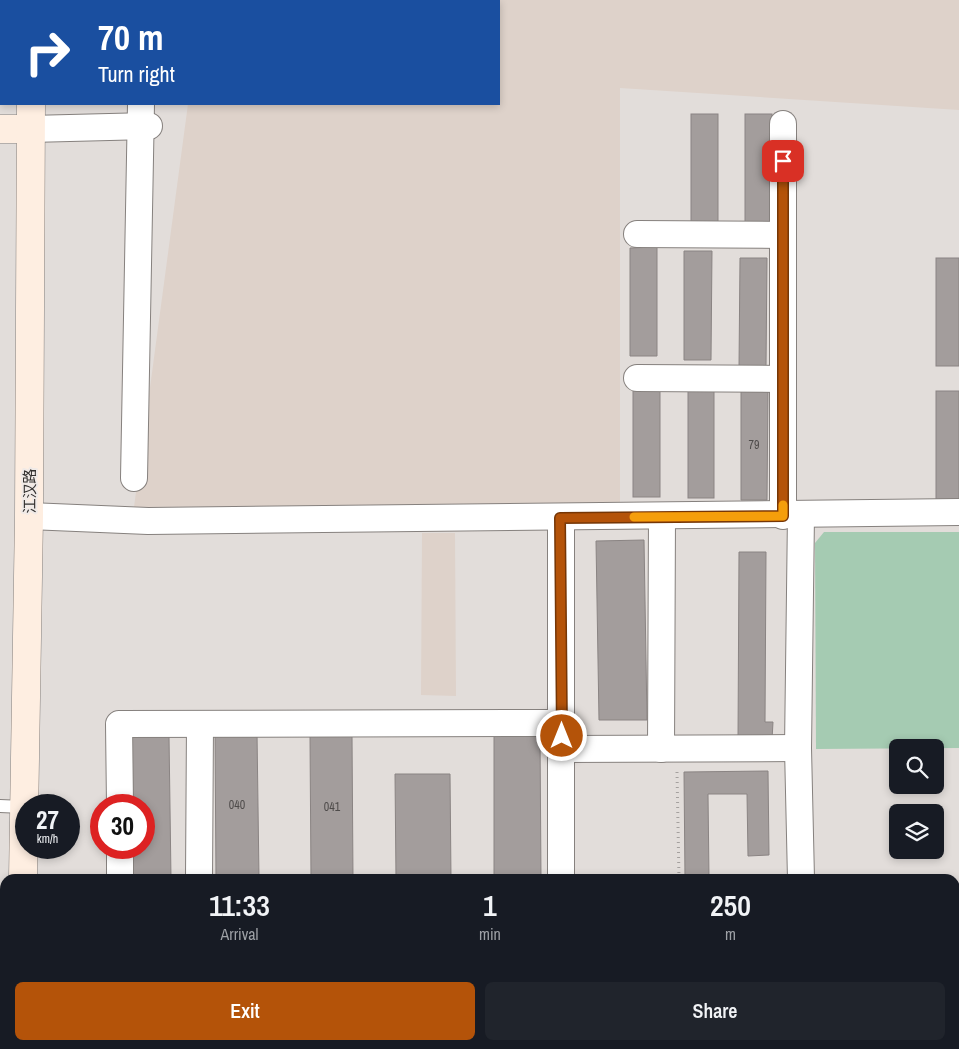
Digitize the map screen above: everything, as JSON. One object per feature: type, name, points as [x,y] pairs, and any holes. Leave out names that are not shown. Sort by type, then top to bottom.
[{"type":"street","points":[[0,129],[31,116],[143,119],[134,478]]},
{"type":"street","name":"江汉路","points":[[21,874],[12,806],[29,516],[31,116]]},
{"type":"street","points":[[782,124],[783,379],[792,515],[801,874]]},
{"type":"street","points":[[637,234],[783,236]]},
{"type":"street","points":[[637,378],[783,379]]},
{"type":"street","points":[[29,516],[112,521],[560,518],[959,512]]},
{"type":"street","points":[[662,516],[669,749]]},
{"type":"street","points":[[560,518],[561,874]]},
{"type":"street","points":[[120,794],[119,724],[562,723]]},
{"type":"street","points":[[199,874],[200,724]]},
{"type":"street","points":[[561,749],[798,748]]},
{"type":"street","points":[[120,859],[120,874]]},
{"type":"path","points":[[669,749],[679,874]]},
{"type":"shaded area","points":[[500,0],[959,0],[959,110],[620,88],[620,505],[134,507],[188,105],[500,105]]},
{"type":"shaded area","points":[[422,533],[455,533],[456,696],[421,695]]},
{"type":"green space","points":[[824,532],[959,532],[959,748],[944,748],[944,739],[889,739],[889,748],[816,749],[815,543]]},
{"type":"building","points":[[691,114],[718,114],[718,223],[691,223]]},
{"type":"building","points":[[745,114],[772,114],[772,223],[745,223]]},
{"type":"building","points":[[657,247],[657,356],[630,356],[630,248]]},
{"type":"building","points":[[684,251],[712,251],[711,360],[684,360]]},
{"type":"building","points":[[740,258],[767,258],[766,367],[739,367]]},
{"type":"building","points":[[936,258],[959,258],[959,366],[936,366]]},
{"type":"building","points":[[633,388],[660,388],[660,497],[633,497]]},
{"type":"building","points":[[688,389],[714,389],[714,498],[688,498]]},
{"type":"building","points":[[741,391],[768,391],[767,500],[741,500]]},
{"type":"building","points":[[936,391],[959,391],[959,500],[936,500]]},
{"type":"building","points":[[644,540],[647,720],[599,720],[596,541]]},
{"type":"building","points":[[739,552],[766,552],[765,722],[773,722],[772,740],[738,739]]},
{"type":"building","points":[[215,732],[257,732],[259,874],[216,874]]},
{"type":"building","points":[[352,734],[353,874],[311,874],[310,735]]},
{"type":"building","points":[[540,735],[541,874],[494,874],[494,736]]},
{"type":"building","points":[[127,736],[169,736],[171,874],[129,874],[128,859],[155,859],[155,794],[128,794]]},
{"type":"building","points":[[768,771],[769,855],[748,856],[747,794],[708,794],[709,874],[685,874],[684,772]]},
{"type":"building","points":[[395,774],[450,774],[451,874],[396,874]]},
{"type":"slow traffic","points":[[634,517],[783,516],[783,505]]},
{"type":"route","points":[[562,736],[560,518],[783,516],[783,161]]}]
